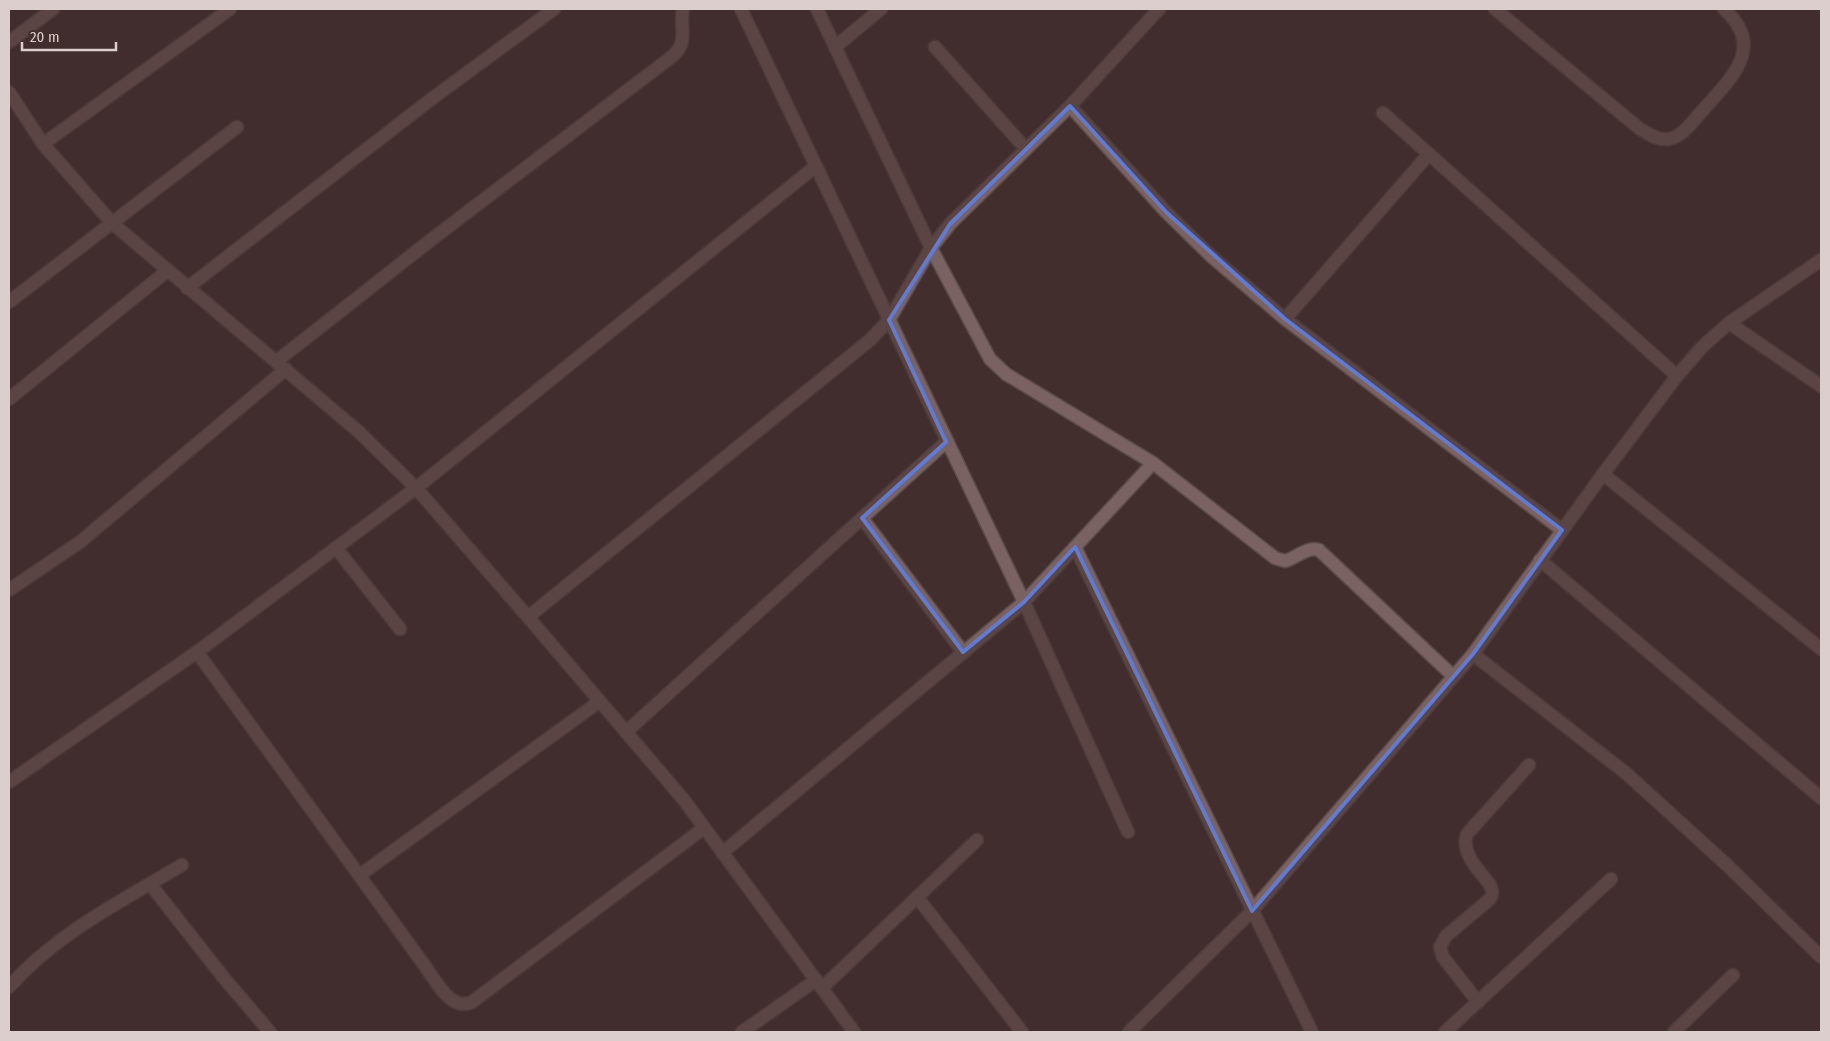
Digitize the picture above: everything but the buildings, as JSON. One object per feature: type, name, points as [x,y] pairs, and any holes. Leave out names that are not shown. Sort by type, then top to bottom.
[{"type":"street","points":[[9,42],[53,9]]},
{"type":"street","points":[[43,144],[230,9]]},
{"type":"street","points":[[187,288],[434,97],[554,9]]},
{"type":"street","points":[[9,590],[80,542],[282,365],[436,236],[674,55],[682,46],[683,41],[682,15],[673,9]]},
{"type":"street","points":[[741,9],[1024,602],[1128,832]]},
{"type":"street","points":[[817,9],[931,248],[990,359],[1006,374],[1153,464],[1275,558],[1285,561],[1314,548],[1324,553],[1453,676]]},
{"type":"street","points":[[836,47],[881,9]]},
{"type":"street","points":[[528,617],[870,340],[889,320],[931,248],[950,224],[1070,106],[1159,9]]},
{"type":"street","points":[[1495,9],[1640,129],[1660,139],[1668,139],[1683,132],[1732,77],[1740,64],[1744,51],[1744,38],[1741,29],[1724,9]]},
{"type":"street","points":[[935,47],[1026,150]]},
{"type":"street","points":[[9,92],[43,144],[112,223],[359,432],[416,488],[684,800],[854,1032]]},
{"type":"street","points":[[1070,106],[1173,218],[1212,256],[1285,320],[1562,530]]},
{"type":"street","points":[[1383,113],[1677,376]]},
{"type":"street","points":[[9,302],[237,127]]},
{"type":"street","points":[[1285,320],[1429,154]]},
{"type":"street","points":[[9,782],[198,652],[416,488],[816,166]]},
{"type":"street","points":[[1129,1032],[1252,911],[1473,654],[1603,474],[1677,376],[1701,348],[1729,323],[1821,260]]},
{"type":"street","points":[[9,400],[167,271]]},
{"type":"street","points":[[1729,323],[1821,386]]},
{"type":"street","points":[[626,732],[946,442]]},
{"type":"street","points":[[722,853],[1024,602],[1153,464]]},
{"type":"street","points":[[1603,474],[1821,649]]},
{"type":"street","points":[[862,518],[963,652]]},
{"type":"street","points":[[1075,547],[1312,1032]]},
{"type":"street","points":[[336,548],[400,629]]},
{"type":"street","points":[[1540,560],[1821,798]]},
{"type":"street","points":[[198,652],[452,1002],[465,1005],[472,1002],[704,828]]},
{"type":"street","points":[[1473,654],[1627,774],[1728,866],[1821,957]]},
{"type":"street","points":[[360,875],[600,701]]},
{"type":"street","points":[[1478,1002],[1444,957],[1440,947],[1446,936],[1490,899],[1492,895],[1493,890],[1465,848],[1464,841],[1467,834],[1529,765]]},
{"type":"street","points":[[742,1032],[819,984],[917,897],[977,840]]},
{"type":"street","points":[[9,988],[40,957],[82,924],[182,865]]},
{"type":"street","points":[[1445,1032],[1611,879]]},
{"type":"street","points":[[150,884],[224,978],[270,1032]]},
{"type":"street","points":[[917,897],[1022,1032]]},
{"type":"street","points":[[1674,1032],[1733,975]]},
{"type":"highlighted area","points":[[1070,106],[1166,212],[1285,319],[1562,530],[1473,654],[1252,911],[1075,547],[1024,602],[963,652],[862,518],[946,442],[889,320],[950,224]]}]
